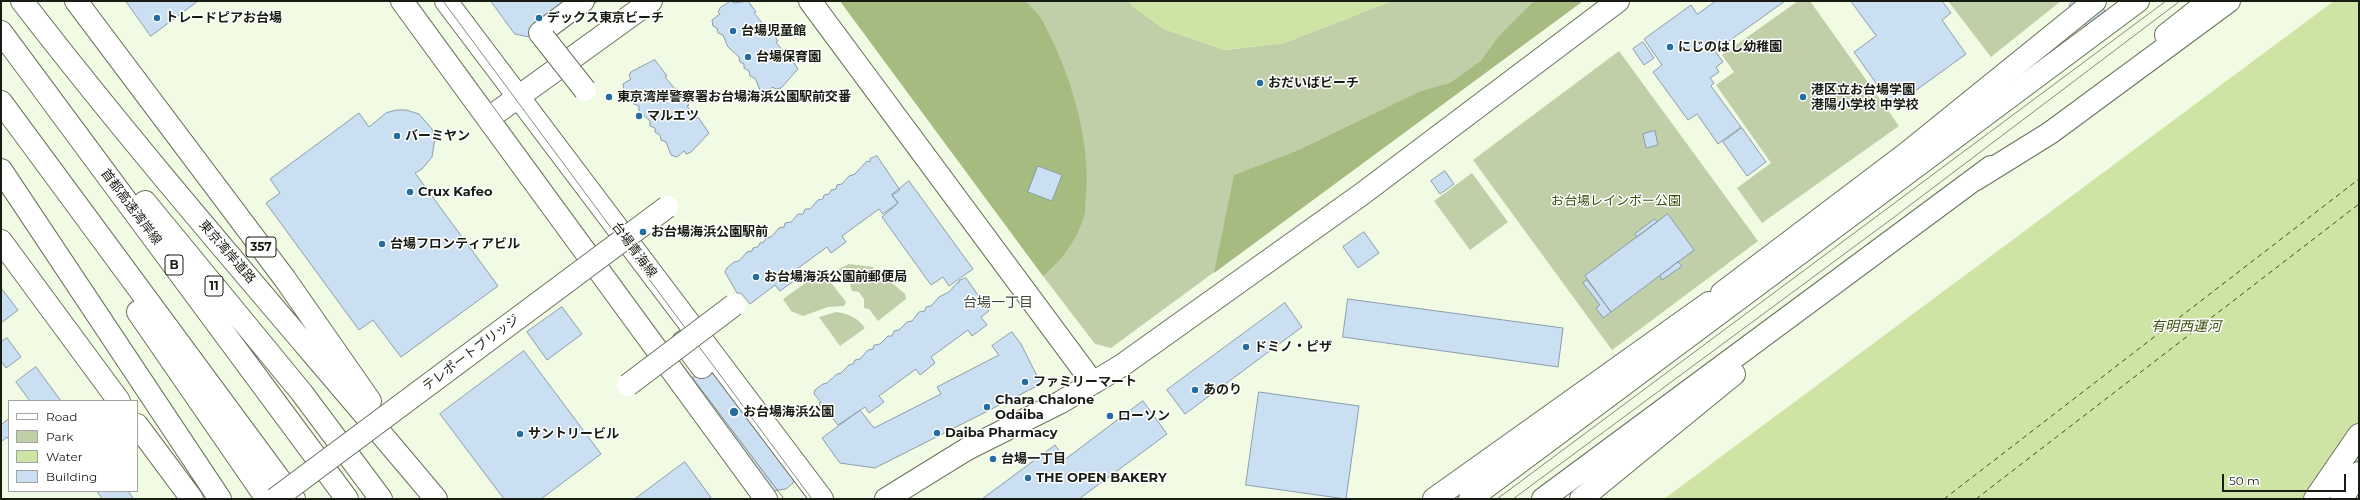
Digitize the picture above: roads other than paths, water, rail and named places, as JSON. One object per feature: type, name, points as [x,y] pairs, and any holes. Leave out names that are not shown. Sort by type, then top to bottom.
[{"type":"main road","name":"東京湾岸道路","points":[[22,1],[82,79],[181,199],[437,499]]},
{"type":"main road","name":"東京湾岸道路","points":[[76,1],[285,279],[437,499]]},
{"type":"main road","points":[[402,1],[766,499]]},
{"type":"main road","name":"台場青海線","points":[[446,1],[822,499]]},
{"type":"main road","points":[[583,1],[540,33],[584,90]]},
{"type":"main road","points":[[489,118],[650,1]]},
{"type":"main road","points":[[810,1],[1093,383]]},
{"type":"main road","points":[[886,499],[967,449],[1093,383],[1355,199],[1618,1]]},
{"type":"main road","points":[[1470,499],[1699,319],[1722,293],[1907,153],[2095,1]]},
{"type":"main road","points":[[1434,499],[1699,319],[1932,156],[2138,1]]},
{"type":"main road","points":[[1543,499],[1731,367],[1896,238],[2209,1]]},
{"type":"main road","points":[[1976,178],[2050,132],[2229,1]]},
{"type":"main road","name":"首都高速湾岸線","points":[[1,32],[347,499]]},
{"type":"main road","name":"11","points":[[38,81],[126,179],[297,387],[381,499]]},
{"type":"main road","points":[[2,104],[75,219],[267,499]]},
{"type":"main road","points":[[2,104],[294,499]]},
{"type":"main road","points":[[1722,293],[1932,156]]},
{"type":"main road","points":[[1,170],[220,499]]},
{"type":"main road","name":"テレポートブリッジ","points":[[275,499],[667,207]]},
{"type":"main road","points":[[1,241],[118,400]]},
{"type":"main road","points":[[628,385],[734,305]]},
{"type":"main road","points":[[1465,499],[1699,319]]},
{"type":"main road","points":[[683,342],[702,367]]},
{"type":"main road","points":[[1581,499],[1731,367]]},
{"type":"main road","points":[[138,426],[192,499]]},
{"type":"main road","points":[[2315,499],[2359,435]]},
{"type":"main road","points":[[2341,499],[2359,473]]},
{"type":"water","points":[[1129,1],[1392,1],[1284,43],[1225,50],[1164,29],[1131,5]]},
{"type":"water","name":"有明西運河","points":[[2334,1],[2359,1],[2359,499],[1664,499]]},
{"type":"tram line","points":[[416,1],[660,335],[784,499]]},
{"type":"tram line","points":[[443,1],[812,499]]},
{"type":"tram line","points":[[1497,499],[2166,1]]},
{"type":"tram line","points":[[1513,499],[1897,215],[2180,1]]},
{"type":"place","name":"トレードピアお台場","points":[[157,18]]},
{"type":"place","name":"デックス東京ビーチ","points":[[539,18]]},
{"type":"place","name":"台場児童館","points":[[733,31]]},
{"type":"place","name":"にじのはし幼稚園","points":[[1670,47]]},
{"type":"place","name":"台場保育園","points":[[748,57]]},
{"type":"place","name":"おだいばビーチ","points":[[1260,83]]},
{"type":"place","name":"東京湾岸警察署お台場海浜公園駅前交番","points":[[609,97]]},
{"type":"place","name":"港区立お台場学園 港陽小学校 中学校","points":[[1803,97]]},
{"type":"place","name":"マルエツ","points":[[639,116]]},
{"type":"place","name":"バーミヤン","points":[[397,136]]},
{"type":"place","name":"Crux Kafeo","points":[[410,192]]},
{"type":"place","name":"お台場海浜公園駅前","points":[[643,232]]},
{"type":"place","name":"台場フロンティアビル","points":[[382,244]]},
{"type":"place","name":"お台場海浜公園前郵便局","points":[[756,277]]},
{"type":"place","name":"ドミノ・ピザ","points":[[1246,347]]},
{"type":"place","name":"ファミリーマート","points":[[1025,382]]},
{"type":"place","name":"あのり","points":[[1195,390]]},
{"type":"place","name":"Chara Chalone Odaiba","points":[[987,407]]},
{"type":"place","name":"お台場海浜公園","points":[[734,412]]},
{"type":"place","name":"ローソン","points":[[1110,416]]},
{"type":"place","name":"Daiba Pharmacy","points":[[937,433]]},
{"type":"place","name":"サントリービル","points":[[520,434]]},
{"type":"place","name":"台場一丁目","points":[[993,459]]},
{"type":"place","name":"THE OPEN BAKERY","points":[[1028,478]]},
{"type":"district","name":"台場一丁目","points":[[998,303]]},
{"type":"park label","name":"お台場レインボー公園","points":[[1616,201]]}]
